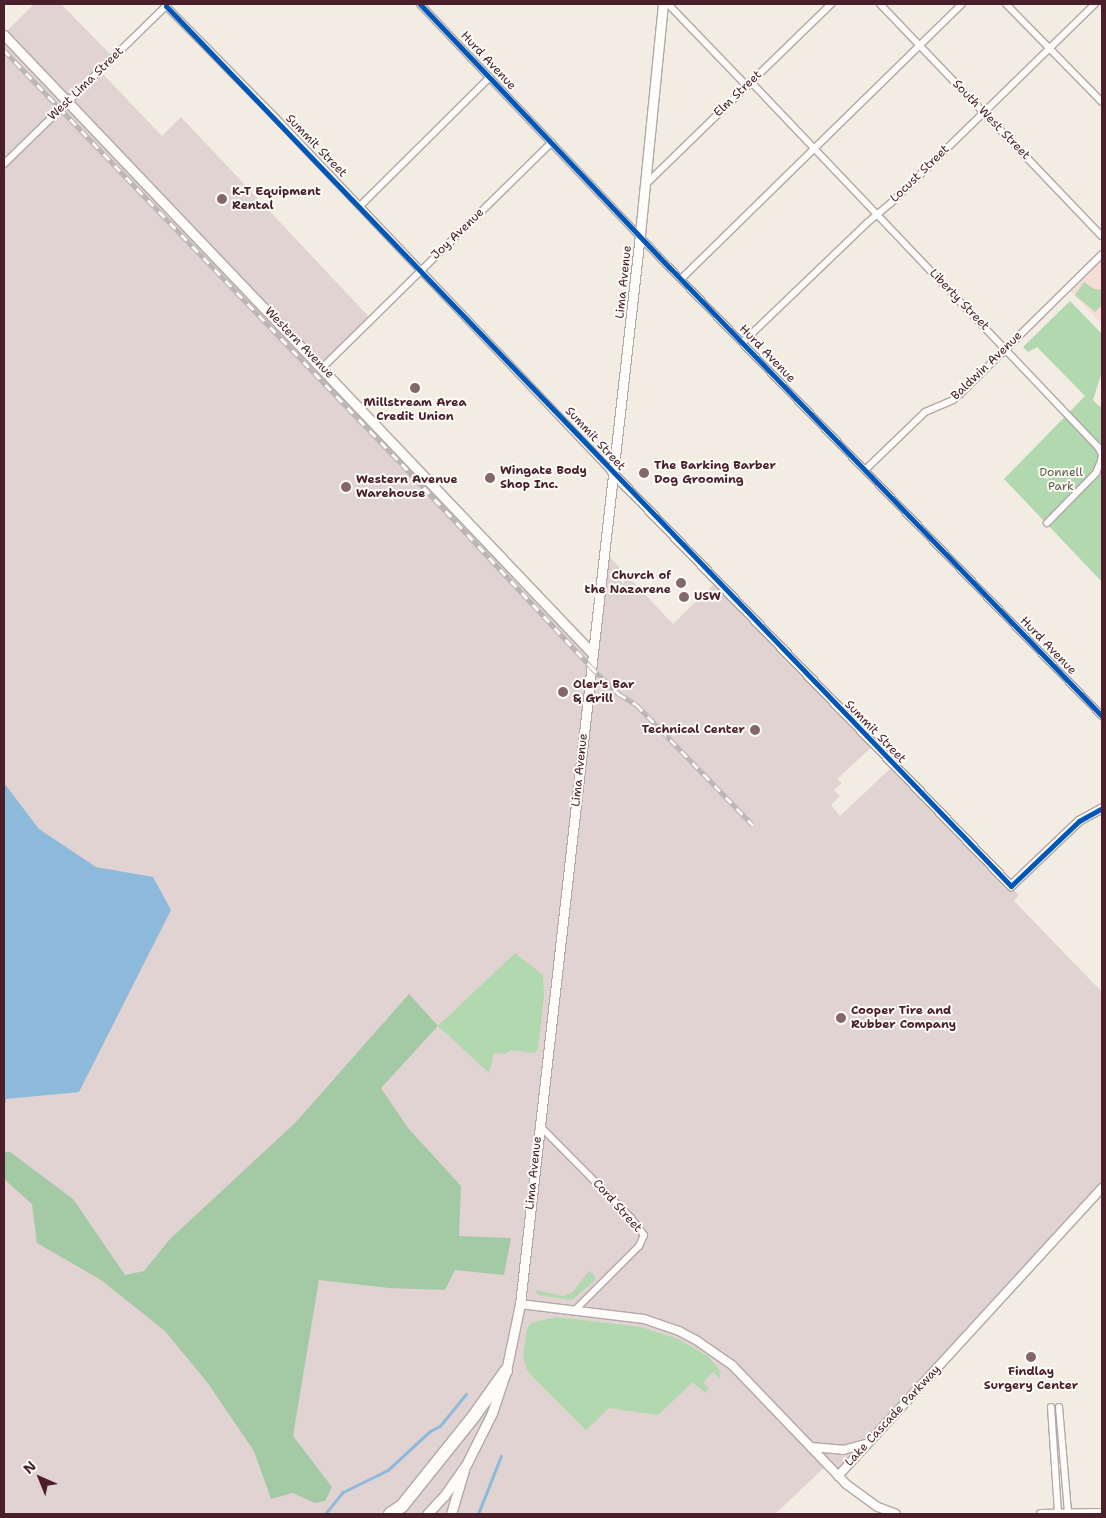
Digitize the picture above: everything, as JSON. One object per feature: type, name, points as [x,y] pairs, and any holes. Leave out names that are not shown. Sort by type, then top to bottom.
[{"type":"highway","points":[[392,1514],[402,1506],[474,1416],[506,1371]]},
{"type":"highway","points":[[392,1514],[406,1514]]},
{"type":"main road","name":"Lima Avenue","points":[[427,1514],[444,1496],[466,1465],[492,1414],[506,1371],[520,1304],[640,234],[663,4]]},
{"type":"main road","name":"Western Avenue","points":[[4,35],[592,653]]},
{"type":"main road","points":[[451,1514],[466,1465]]},
{"type":"street","name":"Hurd Avenue","points":[[420,4],[681,279],[1102,716]]},
{"type":"street","name":"Liberty Street","points":[[668,4],[815,148],[1090,437],[1102,454],[1096,473],[1047,523]]},
{"type":"street","name":"Elm Street","points":[[645,185],[831,4]]},
{"type":"street","name":"South West Street","points":[[880,4],[1102,236]]},
{"type":"street","points":[[681,279],[962,4]]},
{"type":"street","points":[[1006,4],[1102,102]]},
{"type":"street","name":"Locust Street","points":[[743,342],[984,113],[1095,4]]},
{"type":"street","name":"West Lima Street","points":[[4,164],[167,5]]},
{"type":"street","name":"Summit Street","points":[[167,5],[1010,886],[1079,821],[1102,808]]},
{"type":"street","points":[[360,206],[490,77]]},
{"type":"street","name":"Joy Avenue","points":[[322,368],[552,142]]},
{"type":"street","name":"Baldwin Avenue","points":[[865,470],[920,416],[953,400],[1102,254]]},
{"type":"street","name":"Cord Street","points":[[540,1125],[629,1216],[644,1235],[639,1246],[575,1310]]},
{"type":"street","name":"Lake Cascade Parkway","points":[[520,1304],[644,1319],[679,1331],[696,1340],[732,1365],[838,1476],[1102,1188]]},
{"type":"street","points":[[1050,1407],[1058,1513]]},
{"type":"street","points":[[1059,1408],[1068,1513]]},
{"type":"street","points":[[810,1447],[843,1450],[868,1443]]},
{"type":"street","points":[[838,1476],[862,1496],[896,1514]]},
{"type":"street","points":[[1041,1514],[1102,1513]]},
{"type":"shaded area","points":[[34,4],[61,4],[113,57],[100,71],[162,136],[181,117],[371,319],[322,367],[592,652],[604,551],[673,624],[717,581],[874,745],[837,779],[842,783],[834,790],[840,796],[831,805],[840,816],[894,765],[1011,886],[1019,895],[1014,901],[1102,992],[1102,1188],[838,1476],[827,1465],[775,1514],[4,1514],[4,34]]},
{"type":"shaded area","points":[[1102,254],[1102,324],[1067,288]]},
{"type":"green space","points":[[1084,282],[1094,289],[1102,290],[1102,305],[1095,312],[1075,295]]},
{"type":"green space","name":"Donnell Park","points":[[1070,301],[1102,334],[1102,372],[1093,400],[1102,407],[1102,582],[1004,479],[1085,396],[1037,347],[1028,352],[1023,347]]},
{"type":"green space","points":[[515,953],[543,975],[544,996],[538,1049],[535,1053],[511,1050],[505,1054],[494,1053],[489,1073],[438,1026]]},
{"type":"green space","points":[[409,994],[438,1026],[381,1088],[408,1128],[461,1186],[459,1236],[511,1238],[504,1275],[455,1270],[445,1290],[389,1288],[319,1280],[293,1436],[332,1487],[325,1501],[315,1503],[293,1493],[271,1499],[254,1451],[207,1382],[165,1331],[101,1280],[37,1243],[32,1204],[4,1179],[4,1152],[10,1152],[73,1199],[125,1275],[144,1271],[170,1239],[296,1122]]},
{"type":"green space","points":[[589,1271],[595,1276],[595,1280],[572,1300],[538,1295],[535,1290],[563,1296],[573,1292]]},
{"type":"green space","points":[[556,1317],[641,1327],[678,1339],[709,1357],[720,1371],[720,1378],[713,1372],[703,1382],[709,1389],[705,1393],[693,1382],[658,1415],[609,1408],[586,1430],[527,1370],[523,1356],[527,1329],[531,1323]]},
{"type":"water","points":[[4,783],[39,829],[96,867],[153,877],[171,910],[79,1092],[6,1099],[4,1110]]},
{"type":"waterway","points":[[325,1514],[343,1492],[388,1470],[430,1431],[440,1426],[466,1394]]},
{"type":"waterway","points":[[478,1514],[501,1456]]},
{"type":"railway","points":[[4,50],[402,464],[591,667],[619,694],[637,705],[753,825]]},
{"type":"cycle path","points":[[420,4],[669,267],[1102,716]]},
{"type":"cycle path","points":[[166,6],[1011,886],[1079,821],[1102,808]]},
{"type":"place","name":"K-T Equipment Rental","points":[[222,199]]},
{"type":"place","name":"Millstream Area Credit Union","points":[[415,388]]},
{"type":"place","name":"The Barking Barber Dog Grooming","points":[[644,473]]},
{"type":"place","name":"Wingate Body Shop Inc.","points":[[490,478]]},
{"type":"place","name":"Western Avenue Warehouse","points":[[346,487]]},
{"type":"place","name":"Church of the Nazarene","points":[[681,583]]},
{"type":"place","name":"USW","points":[[684,597]]},
{"type":"place","name":"Oler's Bar & Grill","points":[[563,692]]},
{"type":"place","name":"Technical Center","points":[[755,730]]},
{"type":"place","name":"Cooper Tire and Rubber Company","points":[[841,1018]]},
{"type":"place","name":"Findlay Surgery Center","points":[[1031,1357]]}]
